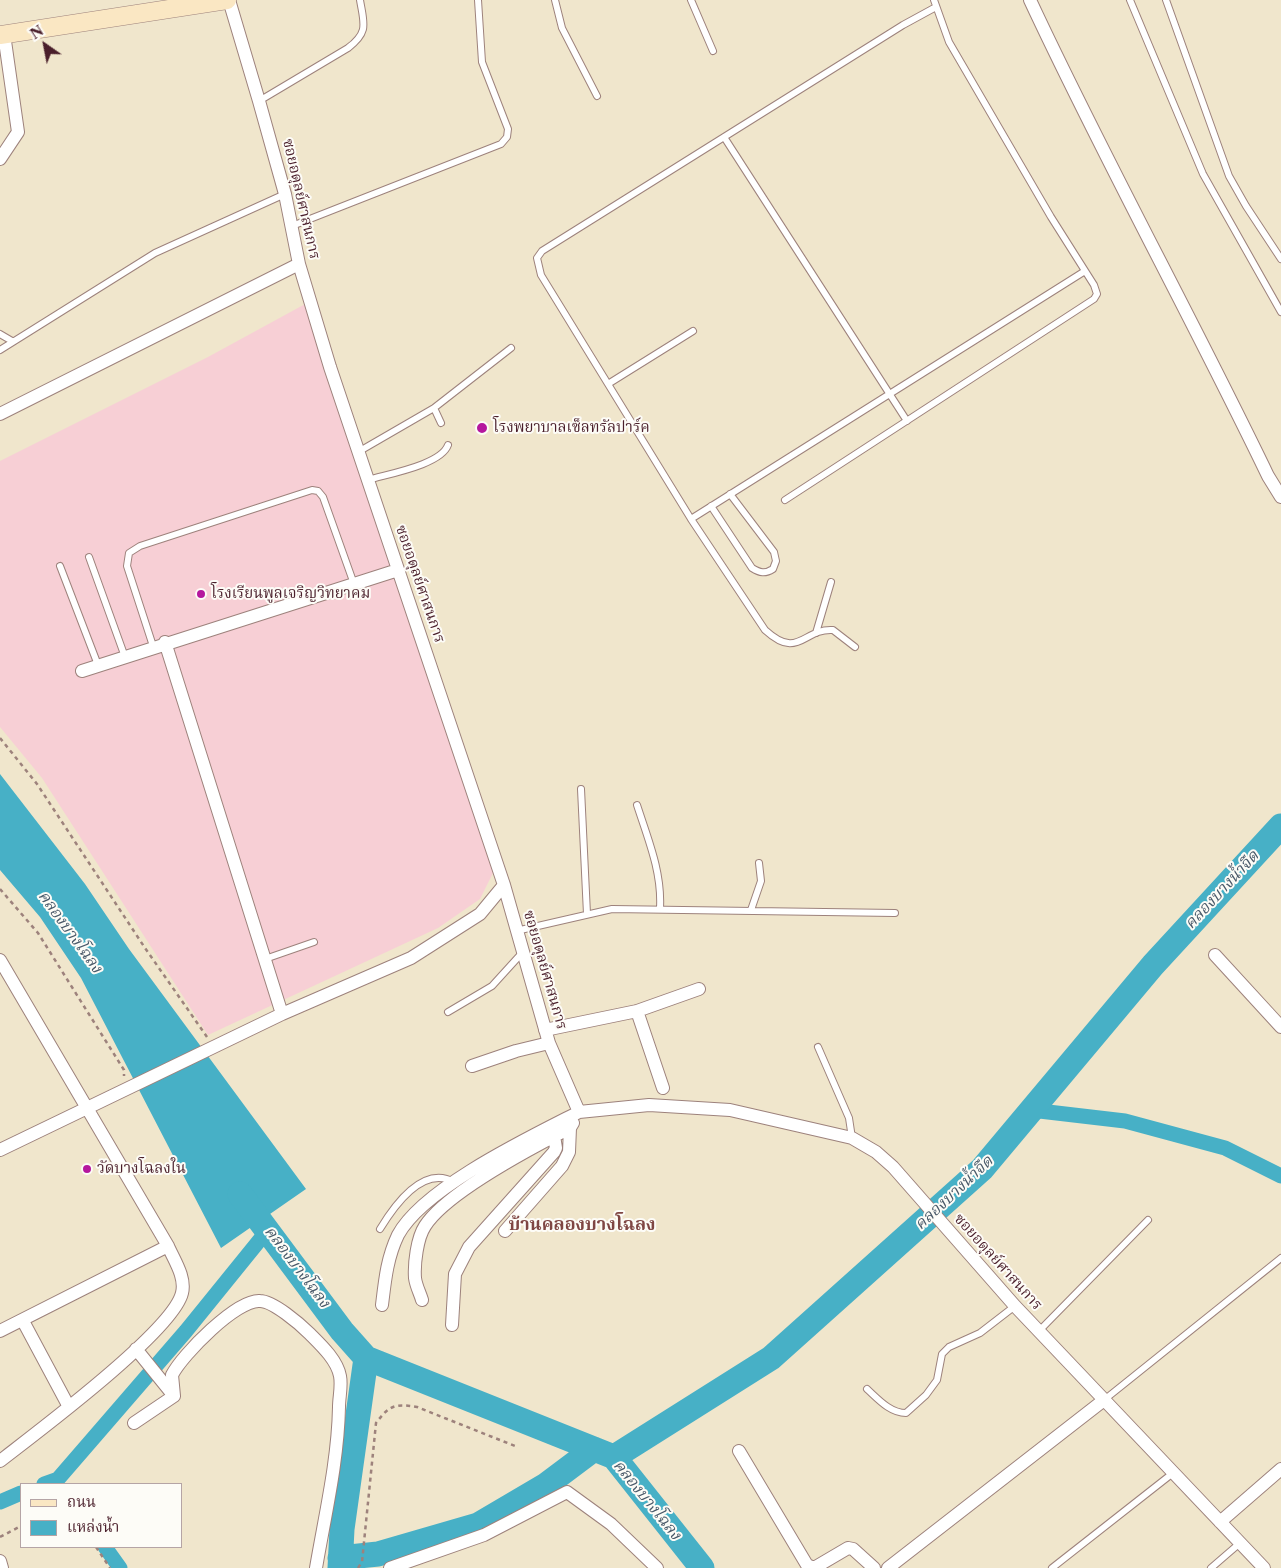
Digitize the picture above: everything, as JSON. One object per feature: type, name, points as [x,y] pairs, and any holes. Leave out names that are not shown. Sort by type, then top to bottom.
[{"type":"main road","points":[[2,34],[228,0]]},
{"type":"street","name":"ซอยอดุลย์ศาสนการ","points":[[228,0],[260,101],[285,194],[299,264],[358,452],[504,885],[549,1043],[579,1112],[649,1105],[730,1110],[852,1138],[876,1152],[893,1167],[1015,1306],[1264,1568]]},
{"type":"street","points":[[1030,0],[1085,115],[1190,316],[1268,476],[1281,497]]},
{"type":"street","points":[[0,159],[18,132],[2,34]]},
{"type":"street","points":[[0,414],[299,264]]},
{"type":"street","points":[[82,671],[159,644],[398,570]]},
{"type":"street","points":[[159,644],[282,1014]]},
{"type":"street","points":[[0,1150],[282,1014],[411,958],[480,914],[504,885]]},
{"type":"street","points":[[1215,955],[1281,1027]]},
{"type":"street","points":[[0,960],[168,1246],[184,1285],[178,1305],[136,1349],[69,1407],[0,1461]]},
{"type":"street","points":[[545,1030],[637,1011],[699,989]]},
{"type":"street","points":[[637,1011],[663,1088]]},
{"type":"street","points":[[472,1066],[516,1051],[549,1043]]},
{"type":"street","points":[[505,1231],[562,1166],[569,1152],[570,1128],[579,1112]]},
{"type":"street","points":[[382,1305],[388,1260],[399,1234],[412,1216],[454,1182],[579,1112]]},
{"type":"street","points":[[422,1300],[415,1279],[416,1266],[423,1228],[432,1216],[448,1200],[570,1128]]},
{"type":"street","points":[[452,1325],[455,1274],[469,1247],[554,1152],[556,1148],[554,1136]]},
{"type":"street","points":[[0,1331],[168,1246]]},
{"type":"street","points":[[173,1395],[172,1375],[205,1334],[233,1313],[257,1300],[266,1302],[301,1325],[321,1345],[335,1364],[340,1376],[339,1432],[316,1568]]},
{"type":"street","points":[[23,1320],[69,1407]]},
{"type":"street","points":[[136,1349],[173,1395]]},
{"type":"street","points":[[134,1423],[173,1395]]},
{"type":"street","points":[[888,1568],[1104,1400]]},
{"type":"street","points":[[739,1451],[806,1565],[814,1568],[848,1548],[853,1549],[874,1568]]},
{"type":"street","points":[[1220,1522],[1281,1469]]},
{"type":"street","points":[[390,1568],[484,1535],[568,1492],[611,1524],[657,1568]]},
{"type":"street","points":[[0,1561],[2,1568]]},
{"type":"lane","points":[[260,101],[348,48],[361,38],[364,25],[360,0]]},
{"type":"lane","points":[[292,226],[501,144],[507,137],[508,129],[482,62],[478,0]]},
{"type":"lane","points":[[555,0],[562,28],[597,96]]},
{"type":"lane","points":[[691,0],[713,51]]},
{"type":"lane","points":[[1130,0],[1204,174],[1281,312]]},
{"type":"lane","points":[[1166,0],[1229,176],[1246,206],[1281,259]]},
{"type":"lane","points":[[785,500],[1094,299],[1097,294],[1094,285],[949,42],[935,4],[542,251],[537,258],[541,275],[691,518],[765,630],[782,643],[792,644],[816,633],[833,630],[854,647]]},
{"type":"lane","points":[[724,137],[907,421]]},
{"type":"lane","points":[[0,350],[155,253],[285,194]]},
{"type":"lane","points":[[691,518],[1085,271]]},
{"type":"lane","points":[[608,384],[693,331]]},
{"type":"lane","points":[[0,334],[12,341]]},
{"type":"lane","points":[[358,452],[434,408],[511,348]]},
{"type":"lane","points":[[434,408],[441,424]]},
{"type":"lane","points":[[368,480],[431,461],[446,452],[448,445]]},
{"type":"lane","points":[[159,644],[127,566],[129,553],[140,546],[312,490],[318,491],[323,497],[354,584]]},
{"type":"lane","points":[[710,506],[752,568],[758,572],[766,573],[773,569],[776,561],[774,552],[730,494]]},
{"type":"lane","points":[[89,557],[125,657]]},
{"type":"lane","points":[[60,566],[98,665]]},
{"type":"lane","points":[[816,633],[831,582]]},
{"type":"lane","points":[[581,788],[588,914]]},
{"type":"lane","points":[[637,805],[658,872],[661,890],[660,908]]},
{"type":"lane","points":[[751,910],[761,881],[759,863]]},
{"type":"lane","points":[[516,931],[612,909],[660,908],[895,913]]},
{"type":"lane","points":[[264,959],[314,942]]},
{"type":"lane","points":[[448,1012],[492,986],[522,952]]},
{"type":"lane","points":[[818,1047],[849,1118],[852,1138]]},
{"type":"lane","points":[[380,1229],[397,1202],[410,1190],[435,1178],[445,1177],[454,1182]]},
{"type":"lane","points":[[1039,1331],[1148,1220]]},
{"type":"lane","points":[[1104,1400],[1281,1258]]},
{"type":"lane","points":[[867,1389],[889,1408],[898,1413],[906,1413],[926,1395],[937,1380],[942,1354],[949,1347],[980,1333],[1015,1306]]},
{"type":"lane","points":[[1052,1568],[1174,1473]]},
{"type":"lane","points":[[1211,1568],[1240,1543]]},
{"type":"path","points":[[0,738],[37,784],[145,948],[206,1036],[218,1044]]},
{"type":"path","points":[[0,889],[38,933],[83,1002],[124,1070],[126,1090]]},
{"type":"path","points":[[358,1568],[362,1562],[376,1423],[388,1408],[402,1404],[416,1407],[516,1446]]},
{"type":"path","points":[[0,1537],[20,1527]]},
{"type":"path","points":[[97,1548],[110,1568]]},
{"type":"shaded area","name":"โรงเรียนพูลเจริญวิทยาคม","points":[[307,303],[495,869],[480,899],[438,928],[208,1035],[42,778],[0,727],[0,461],[208,357]]},
{"type":"water","points":[[0,774],[85,884],[129,949],[306,1189],[221,1248],[81,978],[40,917],[0,870]]},
{"type":"waterway","name":"คลองบางน้ำจืด","points":[[614,1457],[771,1358],[982,1169],[1153,965],[1281,826]]},
{"type":"waterway","points":[[1031,1110],[1125,1121],[1225,1148],[1281,1176]]},
{"type":"waterway","name":"คลองบางโฉลง","points":[[240,1194],[342,1331],[366,1358],[614,1457],[702,1568]]},
{"type":"waterway","points":[[47,1483],[58,1479],[186,1331],[267,1231]]},
{"type":"waterway","points":[[340,1568],[342,1529],[366,1358]]},
{"type":"waterway","points":[[340,1558],[378,1554],[478,1525],[546,1485],[594,1449]]},
{"type":"waterway","points":[[0,1502],[20,1493]]},
{"type":"waterway","points":[[106,1548],[120,1568]]},
{"type":"place","name":"โรงพยาบาลเซ็ลทรัลปาร์ค","points":[[482,428]]},
{"type":"place","name":"โรงเรียนพูลเจริญวิทยาคม","points":[[201,594]]},
{"type":"place","name":"วัดบางโฉลงใน","points":[[87,1169]]},
{"type":"district","name":"บ้านคลองบางโฉลง","points":[[582,1225]]}]
